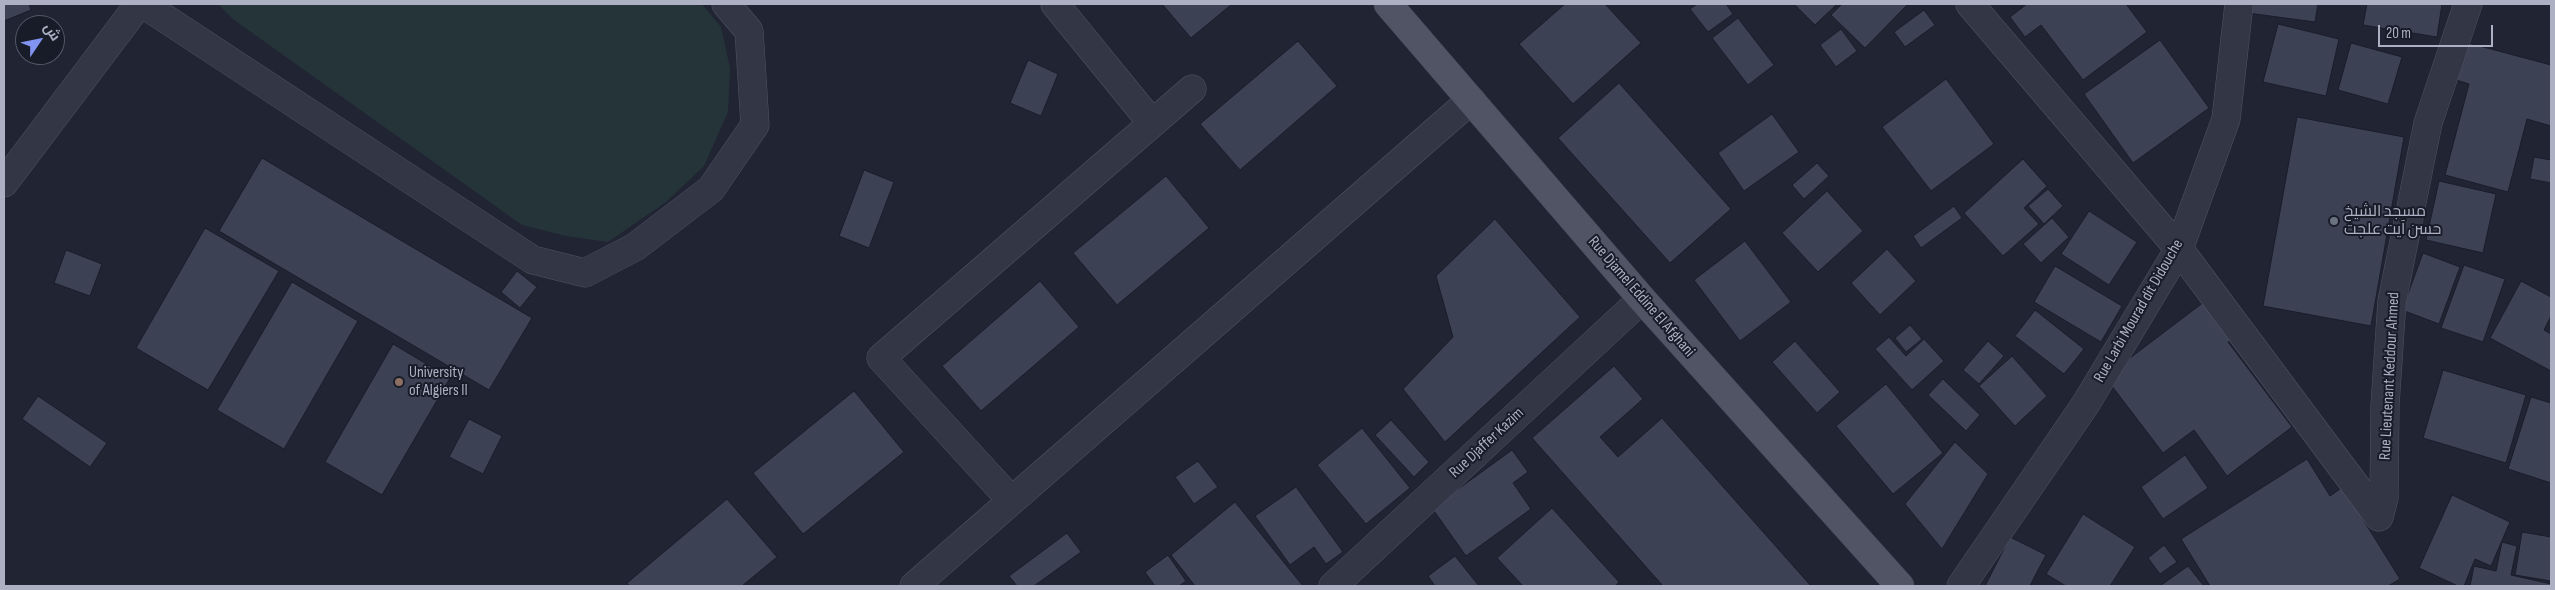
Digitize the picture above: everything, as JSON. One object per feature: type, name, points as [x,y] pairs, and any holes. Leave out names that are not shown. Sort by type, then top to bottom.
[{"type":"main road","name":"Rue Djamel Eddine El Afghani","points":[[1388,4],[1642,299],[1900,586]]},
{"type":"street","points":[[4,183],[139,4]]},
{"type":"street","points":[[143,4],[533,260],[585,274],[635,247],[711,189],[755,125],[749,31],[726,4]]},
{"type":"street","points":[[1055,4],[1152,124]]},
{"type":"street","points":[[1970,4],[2179,249]]},
{"type":"street","name":"Rue Larbi Mourad dit Didouche","points":[[1961,586],[2085,405],[2179,249],[2226,119],[2240,4]]},
{"type":"street","name":"Rue Lieutenant Keddour Ahmed","points":[[2179,249],[2379,517],[2384,498],[2385,405],[2392,301],[2428,123],[2468,4]]},
{"type":"street","points":[[1011,500],[881,358],[1192,89]]},
{"type":"street","points":[[914,586],[1471,100]]},
{"type":"street","name":"Rue Djaffer Kazim","points":[[1333,586],[1642,299]]},
{"type":"shaded area","points":[[218,4],[702,4],[721,27],[730,68],[728,112],[704,166],[666,202],[608,242],[566,236],[522,225],[234,20]]},
{"type":"building","points":[[4,4],[29,4],[31,10],[4,21]]},
{"type":"building","points":[[1162,4],[1232,4],[1191,38]]},
{"type":"building","points":[[1565,4],[1605,4],[1641,43],[1573,104],[1519,44]]},
{"type":"building","points":[[1697,4],[1726,4],[1733,14],[1708,32],[1690,9]]},
{"type":"building","points":[[1794,4],[1837,4],[1815,25]]},
{"type":"building","points":[[1842,4],[1908,4],[1865,48],[1831,15]]},
{"type":"building","points":[[2027,4],[2126,4],[2147,32],[2083,80],[2041,25],[2025,37],[2010,17]]},
{"type":"building","points":[[2250,4],[2318,4],[2315,22],[2248,13]]},
{"type":"building","points":[[2367,4],[2442,4],[2437,37],[2363,25]]},
{"type":"building","points":[[1924,10],[1935,25],[1905,47],[1894,32]]},
{"type":"building","points":[[1738,18],[1774,65],[1748,85],[1712,38]]},
{"type":"building","points":[[2278,24],[2339,39],[2326,96],[2263,82]]},
{"type":"building","points":[[1841,29],[1857,51],[1836,67],[1820,45]]},
{"type":"building","points":[[2160,40],[2209,108],[2133,163],[2084,94]]},
{"type":"building","points":[[2457,40],[2551,65],[2551,126],[2527,119],[2508,192],[2445,175],[2469,84],[2447,77]]},
{"type":"building","points":[[1298,41],[1337,86],[1240,170],[1200,124]]},
{"type":"building","points":[[2351,43],[2402,57],[2388,104],[2338,90]]},
{"type":"building","points":[[1028,60],[1058,74],[1041,116],[1010,103]]},
{"type":"building","points":[[1946,79],[1994,144],[1931,191],[1882,127]]},
{"type":"building","points":[[1619,83],[1731,209],[1670,263],[1558,138]]},
{"type":"building","points":[[1772,114],[1799,152],[1744,191],[1718,153]]},
{"type":"building","name":"مسجد الشيخ حسن آيت علجت","points":[[2297,117],[2404,137],[2371,326],[2263,306]]},
{"type":"building","points":[[2534,157],[2551,160],[2551,183],[2530,179]]},
{"type":"building","points":[[262,158],[532,318],[489,390],[219,231]]},
{"type":"building","points":[[2023,159],[2047,186],[2024,208],[2039,224],[2003,256],[1964,213]]},
{"type":"building","points":[[1817,163],[1829,176],[1804,199],[1792,185]]},
{"type":"building","points":[[864,170],[894,182],[869,248],[839,236]]},
{"type":"building","points":[[1166,176],[1209,228],[1117,305],[1073,253]]},
{"type":"building","points":[[2439,181],[2496,194],[2483,253],[2426,240]]},
{"type":"building","points":[[2048,189],[2063,206],[2044,224],[2028,206]]},
{"type":"building","points":[[1827,191],[1863,231],[1818,272],[1782,233]]},
{"type":"building","points":[[1954,206],[1962,218],[1921,248],[1913,236]]},
{"type":"building","points":[[2089,211],[2137,242],[2109,285],[2061,254]]},
{"type":"building","points":[[2052,218],[2069,237],[2041,263],[2023,244]]},
{"type":"building","points":[[1495,219],[1580,317],[1445,442],[1403,389],[1453,337],[1436,276]]},
{"type":"building","points":[[205,228],[279,271],[208,390],[136,348]]},
{"type":"building","points":[[1745,241],[1791,302],[1740,341],[1694,280]]},
{"type":"building","points":[[1887,249],[1916,281],[1880,315],[1851,283]]},
{"type":"building","points":[[66,250],[102,264],[90,296],[54,283]]},
{"type":"building","points":[[2423,253],[2460,267],[2439,324],[2402,310]]},
{"type":"building","points":[[2464,265],[2505,279],[2483,342],[2441,328]]},
{"type":"building","points":[[2055,266],[2122,306],[2101,342],[2034,302]]},
{"type":"building","points":[[517,271],[537,287],[520,308],[501,292]]},
{"type":"building","points":[[1040,281],[1079,327],[981,411],[942,366]]},
{"type":"building","points":[[2521,281],[2551,297],[2551,316],[2544,330],[2551,334],[2551,371],[2490,338]]},
{"type":"building","points":[[292,282],[358,321],[284,449],[217,410]]},
{"type":"building","points":[[2204,302],[2233,339],[2228,342],[2292,427],[2227,476],[2194,430],[2163,453],[2105,377]]},
{"type":"building","points":[[2035,310],[2084,349],[2064,374],[2015,336]]},
{"type":"building","points":[[1910,325],[1922,339],[1906,352],[1895,338]]},
{"type":"building","points":[[1889,337],[1906,356],[1924,339],[1944,361],[1912,390],[1875,349]]},
{"type":"building","points":[[1795,341],[1840,392],[1817,413],[1772,362]]},
{"type":"building","points":[[1988,341],[2004,356],[1979,384],[1963,370]]},
{"type":"building","points":[[393,344],[450,378],[382,495],[325,462]]},
{"type":"building","points":[[2012,356],[2047,396],[2015,426],[1979,386]]},
{"type":"building","points":[[1614,366],[1643,399],[1600,437],[1618,457],[1662,418],[1811,586],[1663,586],[1532,438]]},
{"type":"building","points":[[2443,370],[2526,395],[2506,463],[2423,438]]},
{"type":"building","points":[[1943,379],[1980,415],[1966,431],[1928,395]]},
{"type":"building","points":[[1886,384],[1943,453],[1893,494],[1836,426]]},
{"type":"building","points":[[854,391],[904,452],[803,534],[753,473]]},
{"type":"building","points":[[38,396],[107,443],[90,467],[22,419]]},
{"type":"building","points":[[2531,397],[2551,403],[2551,483],[2508,469]]},
{"type":"building","points":[[469,419],[502,436],[483,474],[449,457]]},
{"type":"building","points":[[1391,420],[1429,462],[1414,477],[1375,435]]},
{"type":"building","points":[[1362,428],[1410,488],[1366,524],[1317,465]]},
{"type":"building","points":[[1955,442],[1988,474],[1942,549],[1905,504]]},
{"type":"building","points":[[1512,450],[1528,472],[1513,483],[1531,509],[1466,556],[1432,508]]},
{"type":"building","points":[[2185,455],[2208,488],[2163,519],[2141,487]]},
{"type":"building","points":[[2307,459],[2330,496],[2343,487],[2400,579],[2388,586],[2210,586],[2181,539]]},
{"type":"building","points":[[1198,461],[1218,487],[1194,504],[1175,477]]},
{"type":"building","points":[[1296,487],[1343,552],[1326,564],[1314,547],[1290,565],[1255,516]]},
{"type":"building","points":[[2452,495],[2510,522],[2491,566],[2475,559],[2464,586],[2458,586],[2419,568]]},
{"type":"building","points":[[727,499],[777,557],[742,586],[630,586],[627,583]]},
{"type":"building","points":[[1235,502],[1303,586],[1195,586],[1171,555]]},
{"type":"building","points":[[1552,508],[1619,582],[1615,586],[1523,586],[1497,558]]},
{"type":"building","points":[[2083,514],[2135,547],[2110,586],[2066,586],[2046,574]]},
{"type":"building","points":[[2522,532],[2551,537],[2551,581],[2515,575]]},
{"type":"building","points":[[1067,533],[1081,552],[1034,586],[1017,586],[1009,576]]},
{"type":"building","points":[[2010,537],[2046,555],[2030,586],[1985,586]]},
{"type":"building","points":[[2502,542],[2517,546],[2511,575],[2551,584],[2551,586],[2470,586],[2474,566],[2496,571]]},
{"type":"building","points":[[2164,545],[2177,562],[2160,574],[2148,558]]},
{"type":"building","points":[[1168,555],[1186,581],[1179,586],[1155,586],[1145,572]]},
{"type":"building","points":[[1455,556],[1479,586],[1435,586],[1428,576]]},
{"type":"building","points":[[2188,566],[2204,586],[2160,586]]},
{"type":"place","name":"مسجد الشيخ حسن آيت علجت","points":[[2334,221]]},
{"type":"place","name":"University of Algiers II","points":[[399,382]]}]
